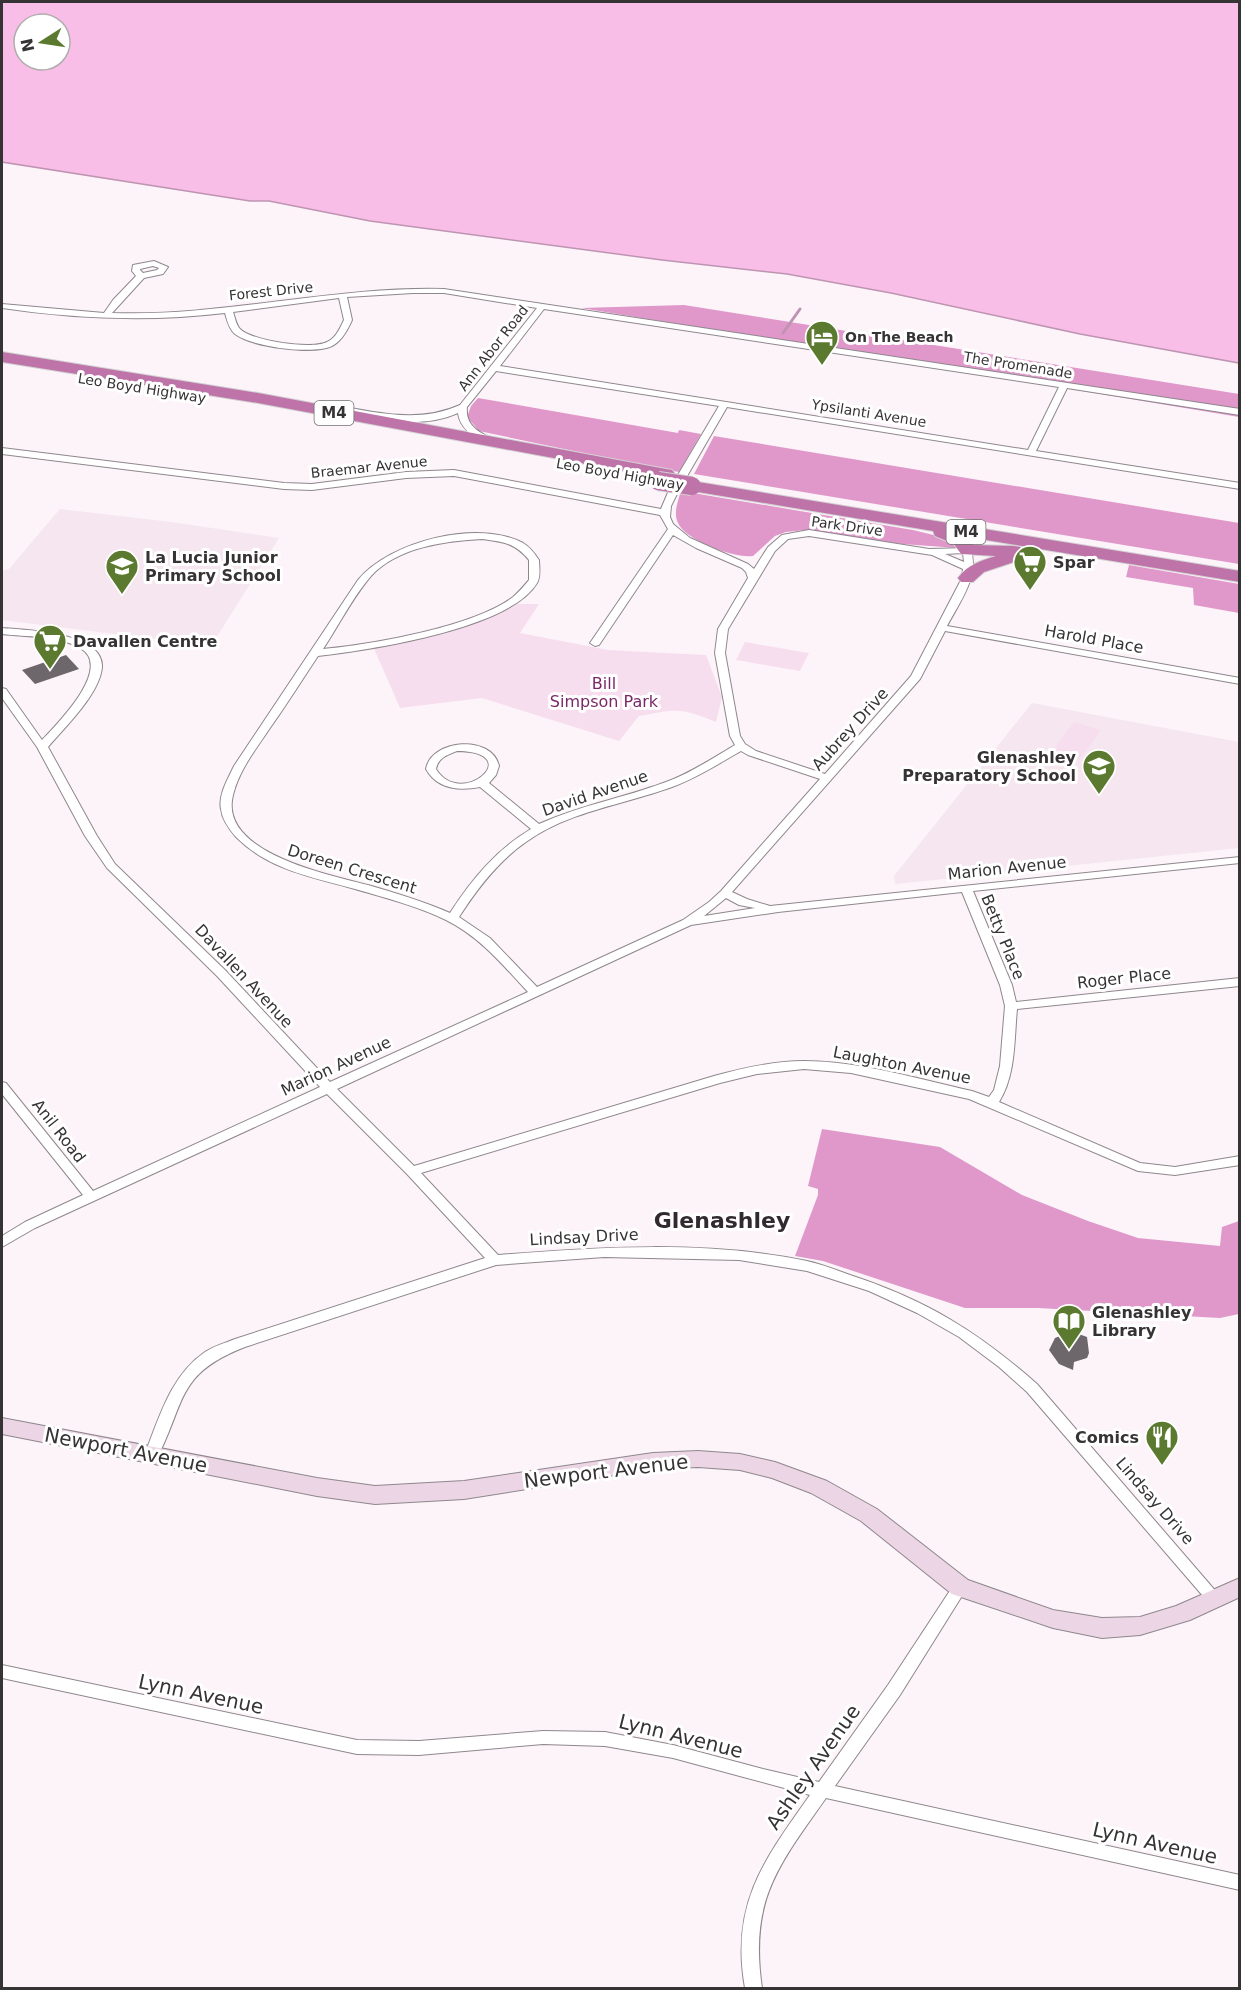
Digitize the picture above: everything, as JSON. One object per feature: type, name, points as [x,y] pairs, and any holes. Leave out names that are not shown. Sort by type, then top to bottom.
[{"type":"highway","name":"Leo Boyd Highway","points":[[2,357],[258,398],[662,477]]},
{"type":"highway","name":"Leo Boyd Highway","points":[[2,365],[662,477],[911,523],[1239,577]]},
{"type":"highway","name":"Leo Boyd Highway","points":[[695,483],[1239,569]]},
{"type":"highway","points":[[911,523],[957,537],[964,544],[968,565]]},
{"type":"highway","points":[[968,565],[978,568],[1002,559],[1032,554],[1066,554],[1159,563]]},
{"type":"highway","points":[[968,565],[1066,554]]},
{"type":"street","points":[[106,316],[141,276]]},
{"type":"street","name":"Forest Drive","points":[[2,306],[72,315],[160,316],[400,291],[432,291],[543,305]]},
{"type":"street","points":[[228,310],[235,329],[246,338],[303,347],[322,347],[331,344],[345,329],[348,320],[343,297]]},
{"type":"street","name":"Ann Abor Road","points":[[494,444],[464,424],[461,413],[463,407],[543,305]]},
{"type":"street","name":"The Promenade","points":[[543,305],[1239,412]]},
{"type":"street","name":"Ypsilanti Avenue","points":[[495,368],[1239,486]]},
{"type":"street","points":[[1031,452],[1064,386]]},
{"type":"street","name":"Ann Abor Road","points":[[258,398],[416,418],[441,416],[463,407]]},
{"type":"street","points":[[725,405],[674,490],[665,513],[666,520],[672,530],[688,540],[749,568],[753,578],[723,629],[720,640],[720,653],[735,736],[741,746],[752,753],[826,778]]},
{"type":"street","name":"Braemar Avenue","points":[[2,451],[284,486],[327,486],[415,474],[454,474],[665,513]]},
{"type":"street","points":[[596,643],[672,530]]},
{"type":"street","name":"Park Drive","points":[[753,578],[779,540],[791,535],[809,533],[929,552],[968,565]]},
{"type":"street","name":"Doreen Crescent","points":[[314,653],[344,651],[476,620],[499,610],[525,592],[536,574],[536,564],[523,546],[494,537],[453,538],[399,554],[382,562],[369,572],[314,653],[238,769],[226,796],[229,819],[254,849],[283,865],[358,886],[452,918],[480,938],[536,993]]},
{"type":"street","name":"Park Drive","points":[[929,552],[968,565]]},
{"type":"street","name":"Park Drive","points":[[734,560],[756,559],[768,554]]},
{"type":"street","name":"Aubrey Drive","points":[[713,905],[911,683],[943,628],[968,565]]},
{"type":"street","name":"Harold Place","points":[[943,628],[1239,681]]},
{"type":"street","points":[[2,631],[70,641],[87,647],[96,657],[98,670],[93,682],[42,747]]},
{"type":"street","name":"Davallen Avenue","points":[[2,691],[42,747],[91,836],[111,866],[221,973],[301,1061],[412,1172],[495,1260]]},
{"type":"street","name":"David Avenue","points":[[452,918],[494,862],[517,842],[538,829],[576,813],[672,784],[704,769],[741,746]]},
{"type":"street","points":[[469,748],[480,750],[495,762],[495,770],[490,777],[481,782],[469,786],[444,783],[430,772],[430,764],[435,757],[444,752],[469,748]]},
{"type":"street","points":[[481,782],[538,829]]},
{"type":"street","name":"Marion Avenue","points":[[687,923],[778,908],[1239,860]]},
{"type":"street","name":"Betty Place","points":[[966,889],[1006,985],[1011,1006],[1006,1066],[1000,1090],[992,1102]]},
{"type":"street","name":"Marion Avenue","points":[[725,893],[752,905],[778,908]]},
{"type":"street","name":"Marion Avenue","points":[[2,1242],[30,1225],[687,923],[713,905]]},
{"type":"street","name":"Roger Place","points":[[1011,1006],[1239,982]]},
{"type":"street","name":"Laughton Avenue","points":[[412,1172],[718,1079],[777,1067],[804,1065],[851,1069],[945,1088],[992,1102],[1072,1140],[1138,1167],[1175,1171],[1239,1160]]},
{"type":"street","name":"Anil Road","points":[[2,1086],[91,1197]]},
{"type":"street","name":"Lindsay Drive","points":[[151,1456],[183,1382],[195,1367],[210,1356],[240,1343],[495,1260],[604,1252],[739,1255],[808,1266],[874,1288],[922,1309],[964,1333],[1004,1363],[1032,1388],[1156,1528],[1214,1599]]},
{"type":"street","name":"Newport Avenue","points":[[2,1426],[317,1487],[375,1495],[464,1490],[653,1461],[698,1459],[740,1462],[775,1470],[819,1487],[869,1515],[960,1587],[1053,1619],[1102,1628],[1140,1626],[1182,1613],[1239,1587]]},
{"type":"street","name":"Ashley Avenue","points":[[753,1989],[749,1965],[749,1932],[752,1911],[763,1881],[778,1853],[894,1690],[960,1587]]},
{"type":"street","name":"Lynn Avenue","points":[[2,1672],[357,1747],[414,1749],[544,1738],[603,1738],[632,1742],[749,1773],[1239,1883]]},
{"type":"shaded area","points":[[2,2],[1239,2],[1239,363],[1080,334],[891,293],[787,274],[662,260],[370,221],[269,201],[250,201],[2,162]]},
{"type":"shaded area","points":[[684,305],[1239,394],[1239,417],[581,308]]},
{"type":"shaded area","points":[[478,398],[678,433],[679,430],[701,434],[679,472],[654,468],[479,431],[467,417],[471,406]]},
{"type":"shaded area","points":[[714,436],[1239,523],[1239,564],[694,474]]},
{"type":"shaded area","points":[[681,491],[913,530],[946,538],[958,544],[958,548],[902,544],[805,530],[775,536],[753,556],[735,554],[700,542],[682,529],[676,515]]},
{"type":"shaded area","name":"La Lucia Junior Primary School","points":[[60,509],[279,538],[211,646],[2,620],[2,571],[9,569]]},
{"type":"shaded area","points":[[1129,565],[1239,584],[1239,613],[1194,605],[1193,588],[1126,577]]},
{"type":"shaded area","name":"Glenashley Preparatory School","points":[[1032,703],[1239,742],[1239,848],[895,884],[894,876]]},
{"type":"shaded area","points":[[822,1129],[940,1147],[1022,1195],[1138,1238],[1220,1246],[1222,1227],[1239,1221],[1239,1314],[1220,1318],[1038,1308],[965,1308],[823,1261],[795,1256],[818,1195],[818,1189],[808,1186]]},
{"type":"green space","name":"Bill Simpson Park","points":[[518,604],[539,604],[520,633],[608,650],[706,655],[722,697],[716,722],[678,711],[639,716],[619,741],[482,698],[400,708],[372,644],[448,627]]},
{"type":"green space","points":[[745,642],[809,653],[800,671],[736,660]]},
{"type":"green space","points":[[1074,722],[1101,730],[1079,760],[1052,751]]},
{"type":"building","name":"Davallen Centre","points":[[66,655],[79,669],[35,684],[22,670]]},
{"type":"building","name":"Glenashley Library","points":[[1076,1333],[1087,1337],[1089,1353],[1087,1358],[1074,1362],[1073,1370],[1059,1364],[1049,1350],[1055,1338]]},
{"type":"waterway","points":[[783,333],[800,309]]},
{"type":"place","name":"On The Beach","points":[[822,366]]},
{"type":"place","name":"Spar","points":[[1030,591]]},
{"type":"place","name":"La Lucia Junior Primary School","points":[[122,595]]},
{"type":"place","name":"Davallen Centre","points":[[50,670]]},
{"type":"place","name":"Glenashley Preparatory School","points":[[1099,795]]},
{"type":"place","name":"Glenashley Library","points":[[1069,1350]]},
{"type":"place","name":"Comics","points":[[1162,1466]]},
{"type":"district","name":"Glenashley","points":[[722,1220]]}]
